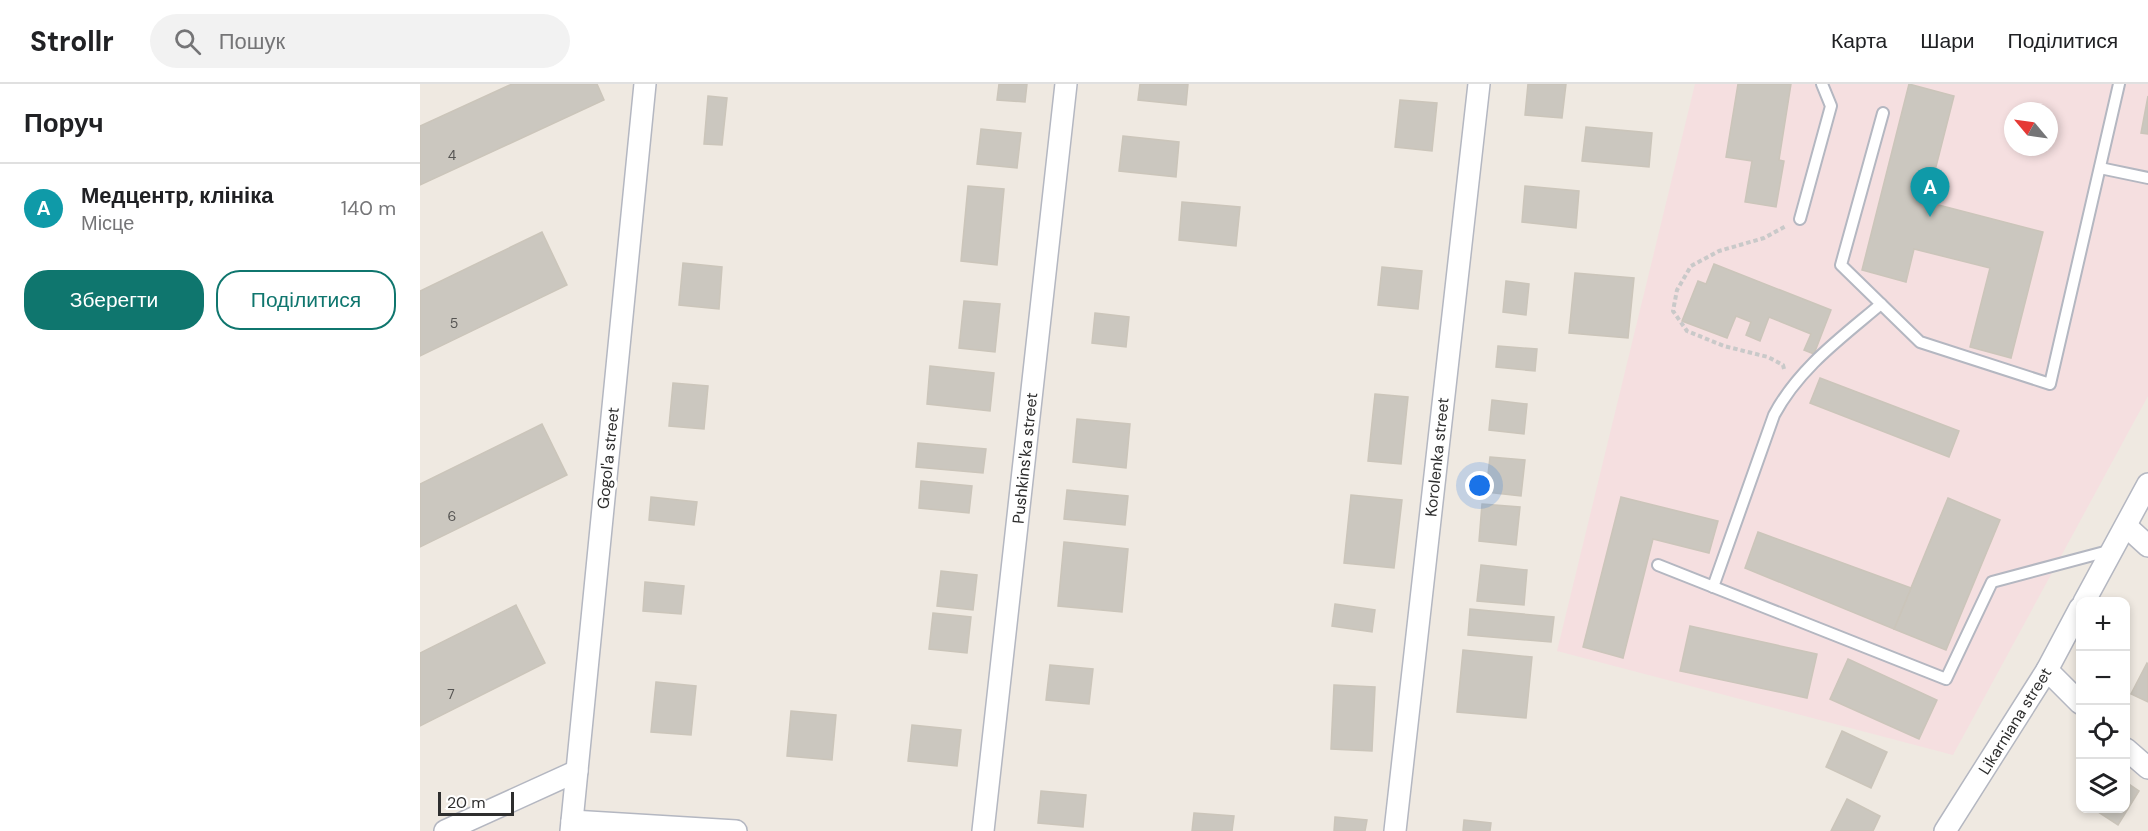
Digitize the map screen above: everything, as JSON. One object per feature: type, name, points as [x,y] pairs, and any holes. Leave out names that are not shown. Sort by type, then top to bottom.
[{"type":"street","name":"Gogol'a street","points":[[571,826],[645,84]]},
{"type":"street","name":"Pushkins'ka street","points":[[983,831],[1066,84]]},
{"type":"street","name":"Korolenka street","points":[[1395,831],[1479,84]]},
{"type":"street","points":[[2087,597],[2148,484]]},
{"type":"street","points":[[2126,526],[2148,546]]},
{"type":"street","name":"Likarniana street","points":[[1945,831],[2047,670],[2076,616]]},
{"type":"street","points":[[2047,670],[2076,700]]},
{"type":"street","points":[[2130,752],[2148,768]]},
{"type":"street","points":[[445,831],[577,771]]},
{"type":"street","points":[[571,826],[736,831]]},
{"type":"lane","points":[[1800,219],[1831,106],[1822,84]]},
{"type":"lane","points":[[1882,113],[1841,265],[1920,342],[2050,384],[2118,84]]},
{"type":"lane","points":[[2100,168],[2148,178]]},
{"type":"lane","points":[[1713,587],[1774,415],[1786,393],[1804,371],[1881,304]]},
{"type":"lane","points":[[1658,565],[1946,679],[1992,582],[2112,550]]},
{"type":"path","points":[[1786,393],[1783,365],[1768,357],[1724,346],[1687,331],[1673,311],[1677,290],[1691,266],[1719,251],[1764,238],[1800,219]]},
{"type":"shaded area","points":[[1695,84],[2148,84],[2148,396],[1953,755],[1557,651]]},
{"type":"building","points":[[512,84],[597,84],[604,100],[420,185],[420,126]]},
{"type":"building","points":[[999,84],[1027,84],[1025,102],[997,100]]},
{"type":"building","points":[[1140,84],[1188,84],[1186,105],[1138,100]]},
{"type":"building","points":[[1528,84],[1566,84],[1562,118],[1525,115]]},
{"type":"building","points":[[1738,84],[1791,84],[1779,160],[1784,161],[1776,207],[1745,202],[1752,161],[1726,157]]},
{"type":"building","points":[[1909,84],[1954,96],[1927,202],[2043,232],[2011,358],[1970,347],[1990,268],[1914,249],[1906,282],[1862,270]]},
{"type":"building","points":[[708,96],[727,98],[722,145],[704,144]]},
{"type":"building","points":[[2148,96],[2148,134],[2141,133]]},
{"type":"building","points":[[1400,100],[1437,103],[1432,151],[1395,147]]},
{"type":"building","points":[[1586,127],[1652,133],[1649,167],[1582,161]]},
{"type":"building","points":[[981,129],[1021,133],[1017,168],[977,164]]},
{"type":"building","points":[[1123,136],[1179,142],[1176,177],[1119,171]]},
{"type":"building","points":[[968,186],[1004,189],[997,265],[961,261]]},
{"type":"building","points":[[1525,186],[1579,191],[1576,228],[1522,222]]},
{"type":"building","points":[[1182,202],[1240,207],[1236,246],[1179,240]]},
{"type":"building","points":[[542,232],[567,285],[420,356],[420,291]]},
{"type":"building","points":[[683,263],[722,267],[719,309],[679,305]]},
{"type":"building","points":[[1714,264],[1831,310],[1814,354],[1804,350],[1811,334],[1769,317],[1760,341],[1746,335],[1751,322],[1736,316],[1727,338],[1682,321],[1698,281],[1706,284]]},
{"type":"building","points":[[1382,267],[1422,271],[1418,309],[1378,305]]},
{"type":"building","points":[[1575,273],[1634,278],[1628,338],[1569,333]]},
{"type":"building","points":[[1506,281],[1529,284],[1526,315],[1503,312]]},
{"type":"building","points":[[964,301],[1000,304],[995,352],[959,348]]},
{"type":"building","points":[[1095,313],[1129,317],[1126,347],[1092,343]]},
{"type":"building","points":[[1498,346],[1537,349],[1535,371],[1496,367]]},
{"type":"building","points":[[930,366],[994,373],[990,411],[927,404]]},
{"type":"building","points":[[1820,378],[1959,431],[1949,457],[1810,403]]},
{"type":"building","points":[[673,383],[708,386],[704,429],[669,426]]},
{"type":"building","points":[[1375,394],[1408,397],[1401,464],[1368,461]]},
{"type":"building","points":[[1492,400],[1527,404],[1524,434],[1489,430]]},
{"type":"building","points":[[1077,419],[1130,424],[1126,468],[1073,462]]},
{"type":"building","points":[[542,424],[567,475],[420,547],[420,484]]},
{"type":"building","points":[[918,443],[986,449],[983,473],[916,467]]},
{"type":"building","points":[[1490,457],[1525,460],[1521,496],[1486,492]]},
{"type":"building","points":[[921,481],[972,486],[969,513],[919,508]]},
{"type":"building","points":[[1067,490],[1128,496],[1125,525],[1064,519]]},
{"type":"building","points":[[1351,495],[1402,500],[1394,568],[1344,563]]},
{"type":"building","points":[[651,497],[697,502],[694,525],[649,520]]},
{"type":"building","points":[[1621,497],[1718,521],[1709,553],[1653,539],[1623,658],[1583,647]]},
{"type":"building","points":[[1948,498],[2000,520],[1946,650],[1894,629]]},
{"type":"building","points":[[1482,504],[1520,507],[1516,545],[1479,541]]},
{"type":"building","points":[[1758,532],[1911,588],[1894,629],[1745,568]]},
{"type":"building","points":[[1064,542],[1128,549],[1122,612],[1058,606]]},
{"type":"building","points":[[1481,565],[1527,570],[1524,605],[1477,601]]},
{"type":"building","points":[[941,571],[977,575],[973,610],[937,606]]},
{"type":"building","points":[[645,582],[684,586],[681,614],[643,611]]},
{"type":"building","points":[[1335,604],[1375,610],[1372,632],[1332,626]]},
{"type":"building","points":[[516,605],[545,663],[420,726],[420,653]]},
{"type":"building","points":[[1470,609],[1554,617],[1551,642],[1468,635]]},
{"type":"building","points":[[933,613],[971,617],[967,653],[929,649]]},
{"type":"building","points":[[1690,626],[1817,654],[1807,698],[1680,671]]},
{"type":"building","points":[[1463,650],[1532,657],[1526,718],[1457,712]]},
{"type":"building","points":[[1848,659],[1937,700],[1919,739],[1830,699]]},
{"type":"building","points":[[2148,664],[2148,702],[2131,694]]},
{"type":"building","points":[[1050,665],[1093,669],[1089,704],[1046,700]]},
{"type":"building","points":[[656,682],[696,686],[691,735],[651,732]]},
{"type":"building","points":[[1334,685],[1375,687],[1372,751],[1331,749]]},
{"type":"building","points":[[791,711],[836,715],[832,760],[787,756]]},
{"type":"building","points":[[912,725],[961,730],[957,766],[908,761]]},
{"type":"building","points":[[1842,731],[1887,752],[1871,788],[1826,767]]},
{"type":"building","points":[[2130,785],[2139,791],[2130,806]]},
{"type":"building","points":[[1041,791],[1086,795],[1083,827],[1038,823]]},
{"type":"building","points":[[1847,799],[1880,816],[1873,831],[1831,831]]},
{"type":"building","points":[[1194,813],[1234,816],[1232,831],[1192,831]]},
{"type":"building","points":[[2100,813],[2125,813],[2118,825]]},
{"type":"building","points":[[1335,817],[1367,820],[1365,831],[1334,831]]},
{"type":"building","points":[[1464,820],[1491,823],[1490,831],[1463,831]]},
{"type":"place","name":"Медцентр, клініка","points":[[1930,217]]}]
